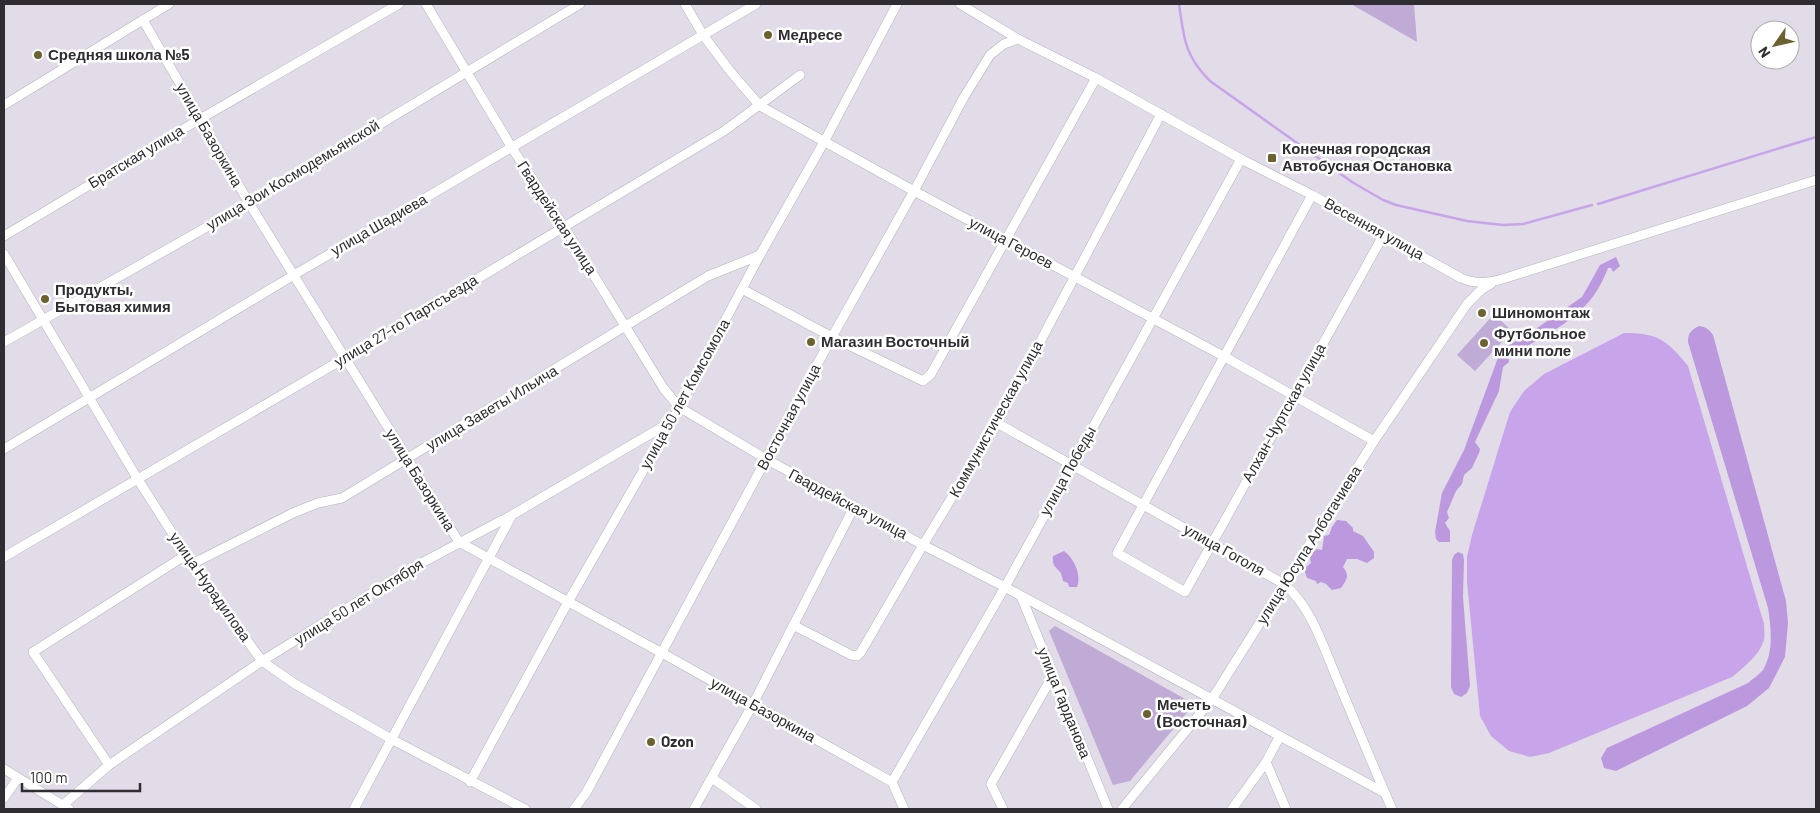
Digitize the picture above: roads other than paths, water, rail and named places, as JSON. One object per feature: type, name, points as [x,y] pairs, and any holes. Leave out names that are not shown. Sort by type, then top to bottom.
[{"type":"street","points":[[4,105],[169,4]]},
{"type":"street","name":"Братская улица","points":[[4,236],[200,119],[399,4]]},
{"type":"street","name":"Гвардейская улица","points":[[426,4],[512,148],[564,227],[664,389],[679,407],[766,460],[1005,587],[1385,794]]},
{"type":"street","name":"улица Зои Космодемьянской","points":[[4,342],[42,318],[248,203],[580,4]]},
{"type":"street","name":"улица Героев","points":[[685,4],[703,35],[760,106],[914,191],[1225,357],[1374,441]]},
{"type":"street","name":"улица Шадиева","points":[[4,449],[294,275],[756,4]]},
{"type":"street","name":"улица 50 лет Комсомола","points":[[470,782],[568,602],[671,422],[897,4]]},
{"type":"street","name":"Весенняя улица","points":[[960,4],[1018,39],[1096,78],[1468,281],[1477,283],[1495,281],[1816,180]]},
{"type":"street","name":"улица Базоркина","points":[[143,20],[248,203],[459,542],[892,782]]},
{"type":"street","name":"Восточная улица","points":[[574,809],[586,793],[832,337],[984,62],[1004,44],[1018,39]]},
{"type":"street","name":"улица 27-го Партсъезда","points":[[4,557],[345,358],[724,132],[800,75]]},
{"type":"street","points":[[742,289],[832,337],[923,380],[931,374],[1096,78]]},
{"type":"street","name":"Коммунистическая улица","points":[[793,625],[851,655],[857,656],[865,645],[997,423],[1161,114]]},
{"type":"street","name":"улица Победы","points":[[892,782],[1005,587],[1242,158]]},
{"type":"street","points":[[1142,505],[1225,357],[1312,195]]},
{"type":"street","name":"Алхан-Чуртская улица","points":[[1142,505],[1117,553],[1185,592],[1384,234]]},
{"type":"street","name":"улица Нурадилова","points":[[4,254],[137,478],[192,564],[262,661],[295,684],[392,740],[524,809]]},
{"type":"street","name":"улица Заветы Ильича","points":[[192,564],[293,513],[318,503],[342,498],[708,276],[760,255]]},
{"type":"street","name":"улица Юсупа Албогачиева","points":[[1122,809],[1212,699],[1374,441],[1467,304],[1481,290],[1495,281]]},
{"type":"street","name":"улица 50 лет Октября","points":[[66,807],[109,766],[262,661],[414,567],[512,515],[671,422]]},
{"type":"street","name":"улица Гоголя","points":[[997,423],[1284,584],[1295,593],[1304,604],[1392,809]]},
{"type":"street","points":[[694,809],[753,704],[854,507]]},
{"type":"street","points":[[354,809],[512,515]]},
{"type":"street","points":[[109,766],[33,652],[186,555]]},
{"type":"street","name":"улица Гарданова","points":[[1021,596],[1108,809]]},
{"type":"street","points":[[1003,809],[991,784],[1053,676]]},
{"type":"street","points":[[1232,809],[1266,762],[1280,736]]},
{"type":"street","points":[[1266,762],[1286,809]]},
{"type":"street","points":[[4,770],[66,807]]},
{"type":"street","points":[[4,798],[18,778]]},
{"type":"street","points":[[712,778],[756,809]]},
{"type":"street","points":[[892,782],[904,809]]},
{"type":"waterway","points":[[1179,4],[1184,36],[1190,54],[1201,72],[1210,81],[1352,182],[1383,200],[1396,205],[1467,221],[1503,225],[1523,224],[1592,205]]},
{"type":"waterway","points":[[1598,204],[1816,137]]},
{"type":"place","name":"Медресе","points":[[768,35]]},
{"type":"place","name":"Средняя школа №5","points":[[38,55]]},
{"type":"place","name":"Конечная городская Автобусная Остановка","points":[[1272,158]]},
{"type":"place","name":"Продукты, Бытовая химия","points":[[45,299]]},
{"type":"place","name":"Шиномонтаж","points":[[1482,313]]},
{"type":"place","name":"Магазин Восточный","points":[[811,342]]},
{"type":"place","name":"Футбольное мини поле","points":[[1484,343]]},
{"type":"place","name":"Мечеть (Восточная)","points":[[1147,714]]},
{"type":"place","name":"Ozon","points":[[651,742]]}]
